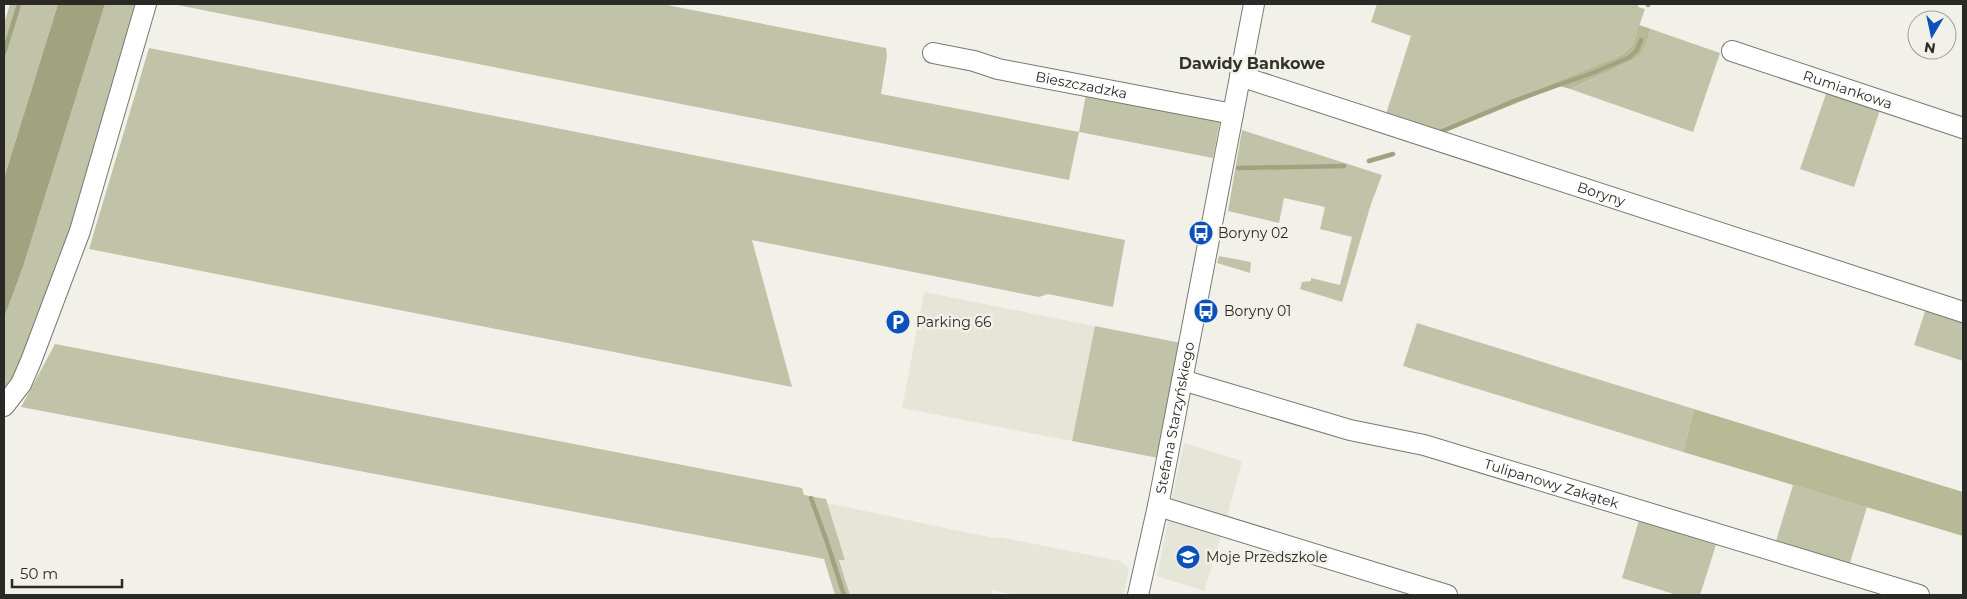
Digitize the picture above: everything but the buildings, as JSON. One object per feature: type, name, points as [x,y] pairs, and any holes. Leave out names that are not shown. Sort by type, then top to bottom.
[{"type":"street","points":[[4,406],[21,384],[31,361],[80,231],[146,4]]},
{"type":"street","name":"Stefana Starzyńskiego","points":[[1138,595],[1158,506],[1254,4]]},
{"type":"street","name":"Rumiankowa","points":[[1732,51],[1963,128]]},
{"type":"street","name":"Bieszczadzka","points":[[933,53],[998,69],[1233,114]]},
{"type":"street","name":"Boryny","points":[[1240,76],[1963,312]]},
{"type":"street","name":"Tulipanowy Zakątek","points":[[1182,380],[1350,430],[1424,445],[1919,595]]},
{"type":"street","points":[[1158,506],[1446,595]]},
{"type":"shaded area","points":[[10,4],[58,4],[4,178],[4,24]]},
{"type":"shaded area","points":[[58,4],[105,4],[23,267],[4,318],[4,178]]},
{"type":"shaded area","points":[[105,4],[138,4],[66,252],[17,372],[4,393],[4,318],[23,267]]},
{"type":"shaded area","points":[[172,4],[662,4],[886,48],[887,56],[881,94],[1079,132],[1069,180]]},
{"type":"shaded area","points":[[1377,4],[1638,4],[1638,7],[1645,9],[1633,44],[1623,54],[1433,132],[1385,117],[1411,36],[1371,22]]},
{"type":"shaded area","points":[[1639,25],[1651,29],[1640,55],[1629,62],[1570,89],[1559,86],[1438,135],[1433,132],[1623,54],[1633,44]]},
{"type":"shaded area","points":[[1651,29],[1720,53],[1693,132],[1570,89],[1636,58],[1644,49]]},
{"type":"shaded area","points":[[149,48],[1125,240],[1113,307],[1048,294],[1039,297],[752,240],[792,387],[89,249]]},
{"type":"shaded area","points":[[1828,88],[1881,107],[1854,187],[1800,169]]},
{"type":"shaded area","points":[[1086,94],[1220,120],[1213,158],[1079,132]]},
{"type":"shaded area","points":[[1242,130],[1382,175],[1371,204],[1342,302],[1300,289],[1302,282],[1311,281],[1311,278],[1340,285],[1352,237],[1320,229],[1325,207],[1284,198],[1279,223],[1228,211]]},
{"type":"shaded area","points":[[1219,256],[1251,262],[1250,273],[1217,263]]},
{"type":"shaded area","points":[[924,292],[1095,326],[1072,441],[902,408]]},
{"type":"shaded area","points":[[1926,308],[1963,319],[1963,361],[1914,345]]},
{"type":"shaded area","points":[[1417,323],[1694,409],[1683,452],[1403,366]]},
{"type":"shaded area","points":[[1095,326],[1181,343],[1158,458],[1072,441]]},
{"type":"shaded area","points":[[55,344],[802,488],[804,495],[826,499],[845,560],[839,560],[850,595],[835,595],[824,559],[21,407]]},
{"type":"shaded area","points":[[1694,409],[1963,492],[1963,536],[1683,452]]},
{"type":"shaded area","points":[[1184,443],[1242,461],[1227,517],[1172,499]]},
{"type":"shaded area","points":[[1793,485],[1867,507],[1849,566],[1775,544]]},
{"type":"shaded area","points":[[827,503],[959,531],[1120,561],[1129,568],[1124,595],[1017,595],[992,590],[991,595],[850,595],[839,559],[845,560]]},
{"type":"shaded area","points":[[1639,520],[1716,545],[1700,595],[1677,595],[1622,578]]},
{"type":"shaded area","name":"Moje Przedszkole","points":[[1168,521],[1221,537],[1204,591],[1157,576]]},
{"type":"waterway","points":[[4,53],[19,4]]},
{"type":"waterway","points":[[1440,132],[1516,100],[1595,72],[1630,57],[1637,50],[1641,40]]},
{"type":"waterway","points":[[1369,161],[1393,154]]},
{"type":"waterway","points":[[1238,168],[1344,166]]},
{"type":"waterway","points":[[811,498],[844,595]]},
{"type":"place","name":"Boryny 02","points":[[1201,233]]},
{"type":"place","name":"Boryny 01","points":[[1206,311]]},
{"type":"place","name":"Parking 66","points":[[898,322]]},
{"type":"place","name":"Moje Przedszkole","points":[[1188,557]]},
{"type":"district","name":"Dawidy Bankowe","points":[[1252,63]]}]
